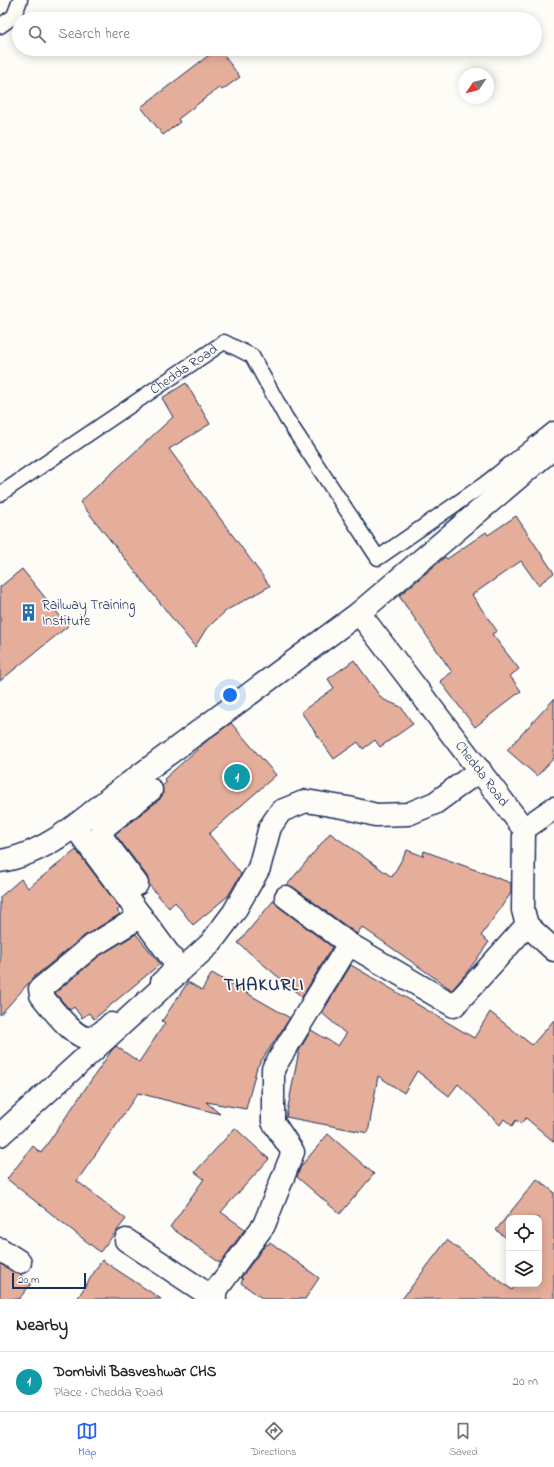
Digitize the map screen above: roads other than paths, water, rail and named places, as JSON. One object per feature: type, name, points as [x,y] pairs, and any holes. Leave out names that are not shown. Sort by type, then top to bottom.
[{"type":"street","points":[[141,916],[92,946],[40,989],[41,996],[78,1035],[88,1038],[98,1035],[171,975],[175,968],[174,961],[141,916],[99,848],[102,830],[120,802],[359,613],[553,439]]},
{"type":"street","name":"Chedda Road","points":[[359,613],[524,829]]},
{"type":"street","points":[[0,1135],[210,944],[234,912],[259,868],[270,827],[281,811],[306,801],[348,808],[376,815],[408,814],[434,803],[480,770]]},
{"type":"street","points":[[0,861],[32,852],[120,802],[151,790]]},
{"type":"street","points":[[554,808],[524,829],[523,910],[527,925],[554,950]]},
{"type":"street","points":[[75,827],[137,884]]},
{"type":"street","points":[[286,897],[349,944],[454,1006],[527,925]]},
{"type":"street","points":[[126,1240],[213,1298],[264,1224],[293,1152],[273,1122],[273,1069],[349,944]]},
{"type":"street","points":[[0,1249],[20,1262]]},
{"type":"lane","points":[[16,12],[20,0]]},
{"type":"lane","points":[[0,26],[12,17]]},
{"type":"lane","name":"Chedda Road","points":[[0,494],[224,342],[252,356],[286,418],[378,558],[486,483],[553,439]]},
{"type":"place","name":"Railway Training Institute","points":[[29,613]]},
{"type":"place","name":"Dombivli Basveshwar CHS","points":[[237,777]]},
{"type":"district","name":"THAKURLI","points":[[264,986]]}]
